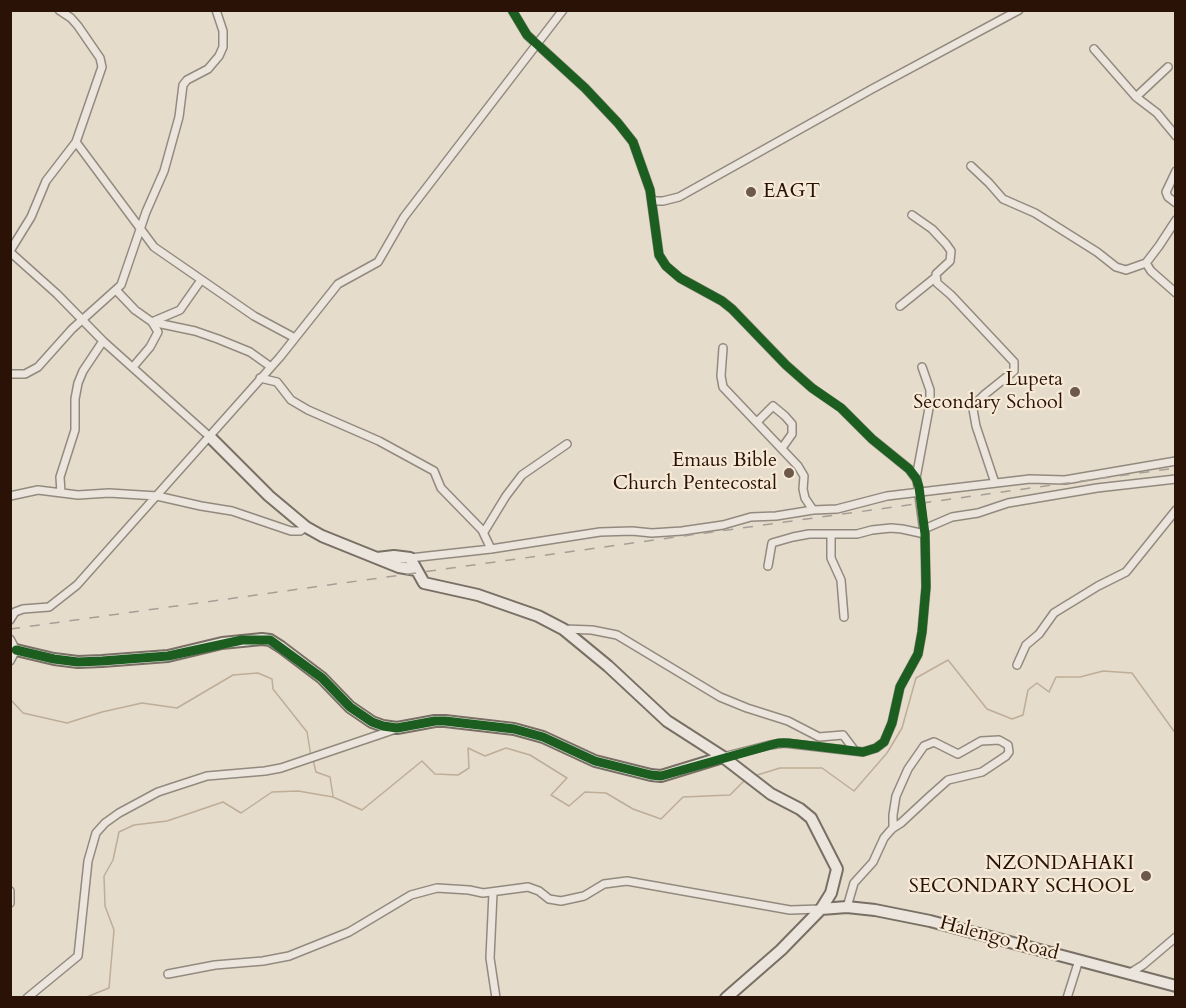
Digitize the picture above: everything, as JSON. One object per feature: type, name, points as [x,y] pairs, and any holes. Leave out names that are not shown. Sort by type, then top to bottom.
[{"type":"street","points":[[59,10],[75,21],[97,51],[102,62],[96,87],[76,142],[46,181],[32,218],[10,251],[41,278],[103,340],[210,437],[269,496],[306,527],[322,536],[399,567],[416,570]]},
{"type":"street","points":[[10,374],[25,374],[38,367],[124,280],[146,212],[168,158],[183,85],[187,80],[208,69],[223,47],[223,31],[216,10]]},
{"type":"street","points":[[512,10],[527,35],[557,65],[585,88],[629,136],[641,162],[653,201],[657,246],[661,260],[666,266],[680,278],[732,309],[786,365],[812,388],[841,408],[872,439],[909,468],[916,477]]},
{"type":"street","points":[[10,620],[15,612],[23,609],[49,607],[67,594],[210,437],[271,367],[338,284],[378,262],[404,217],[562,10]]},
{"type":"street","points":[[653,201],[672,200],[679,197],[1018,10]]},
{"type":"street","points":[[1094,49],[1136,98],[1157,113],[1176,136]]},
{"type":"street","points":[[1136,98],[1168,67]]},
{"type":"street","points":[[76,142],[154,247],[263,322],[295,338]]},
{"type":"street","points":[[970,166],[984,177],[1003,199],[1035,213],[1097,252],[1116,267],[1126,270],[1146,263],[1176,220]]},
{"type":"street","points":[[1176,171],[1166,192],[1168,197],[1176,203]]},
{"type":"street","points":[[900,306],[936,277],[950,261],[951,251],[946,244],[912,215]]},
{"type":"street","points":[[1146,263],[1151,271],[1176,293]]},
{"type":"street","points":[[936,277],[937,283],[1005,351],[1016,366],[1014,371],[976,402],[973,409],[995,483]]},
{"type":"street","points":[[152,322],[180,310],[201,280]]},
{"type":"street","points":[[116,290],[135,310],[152,322],[195,331],[218,339],[250,352],[271,367]]},
{"type":"street","points":[[133,367],[157,337],[157,331],[152,322]]},
{"type":"street","points":[[61,493],[60,477],[75,430],[75,399],[78,383],[103,340]]},
{"type":"street","points":[[723,348],[723,387],[801,471],[804,476],[804,493],[813,510]]},
{"type":"street","points":[[27,998],[74,961],[80,953],[83,890],[96,833],[105,823],[146,797],[200,778],[216,774],[265,771],[397,729],[435,721],[514,729],[543,737],[595,761],[661,776],[784,743],[863,752],[876,748],[886,739],[900,687],[918,654],[922,632],[926,587],[925,532],[916,477],[930,403],[930,390],[922,367]]},
{"type":"street","points":[[260,378],[277,382],[291,400],[308,410],[379,441],[434,471],[441,488],[484,532],[491,549]]},
{"type":"street","points":[[757,422],[772,406],[785,416],[792,424],[792,434],[782,448]]},
{"type":"street","points":[[484,532],[522,475],[567,444]]},
{"type":"street","points":[[377,558],[394,556],[410,558],[491,549],[608,531],[652,533],[682,531],[723,525],[751,517],[837,509],[887,496],[1030,479],[1065,480],[1176,460]]},
{"type":"street","points":[[768,566],[773,542],[809,534],[857,534],[891,528],[925,532],[952,517],[978,513],[1008,502],[1176,479]]},
{"type":"street","points":[[10,496],[38,490],[78,495],[109,493],[157,496],[232,511],[291,531],[297,532],[306,527]]},
{"type":"street","points":[[1017,665],[1026,645],[1039,634],[1054,613],[1126,572],[1176,510]]},
{"type":"street","points":[[831,534],[831,558],[841,580],[844,617]]},
{"type":"street","points":[[410,558],[420,580],[426,584],[478,595],[538,616],[563,629],[608,666],[667,721],[727,760],[771,794],[807,814],[837,869],[831,893],[821,909],[781,950],[726,998]]},
{"type":"street","points":[[563,629],[592,630],[617,635],[728,701],[788,721],[819,737],[843,735],[855,751]]},
{"type":"street","points":[[10,639],[16,650],[78,662],[168,656],[242,639],[270,640],[322,678],[346,704],[364,718],[397,729]]},
{"type":"street","points":[[10,661],[16,650]]},
{"type":"street","points":[[846,907],[854,883],[873,862],[884,838],[893,828],[948,780],[982,771],[1006,756],[1009,752],[1008,745],[999,740],[981,741],[958,754],[934,742],[924,746],[908,769],[896,796],[893,828]]},
{"type":"street","points":[[168,974],[215,964],[289,956],[341,936],[411,896],[428,890],[451,888],[493,892],[528,887],[536,889],[549,899],[561,901],[584,896],[604,884],[627,881],[790,910],[821,909]]},
{"type":"street","points":[[10,891],[10,903]]},
{"type":"street","points":[[493,892],[490,958],[496,998]]},
{"type":"street","name":"Halengo Road","points":[[821,909],[846,907],[875,910],[930,921],[1176,986]]},
{"type":"street","points":[[1130,973],[1143,965],[1176,936]]},
{"type":"street","points":[[1067,998],[1078,960]]},
{"type":"waterway","points":[[754,776],[780,768],[822,768],[854,791],[887,753],[902,728],[916,678],[948,660],[987,709],[1012,719],[1023,715],[1028,690],[1037,683],[1049,692],[1056,677],[1080,677],[1103,671],[1132,673],[1176,734]]},
{"type":"waterway","points":[[10,699],[23,713],[67,723],[142,703],[177,708],[233,675],[258,673],[272,679],[273,689],[307,732],[311,756]]},
{"type":"waterway","points":[[84,998],[109,988],[114,930],[105,906],[104,876],[113,860],[119,832],[134,825],[167,821],[223,802],[241,813],[272,792],[298,791],[333,797],[362,810],[422,761],[435,774],[458,775],[469,768],[468,748],[485,756],[506,748],[530,755],[567,778],[551,795],[569,806],[585,792],[606,793],[633,809],[661,819],[683,797],[730,795],[744,781]]},
{"type":"waterway","points":[[313,760],[316,772],[330,777],[333,796]]},
{"type":"railway","points":[[10,629],[1176,468]]},
{"type":"cycle path","points":[[16,650],[78,662],[168,656],[242,640],[270,640],[322,678],[350,707],[372,722],[383,726],[397,728],[445,721],[514,729],[543,737],[595,761],[651,775],[661,776],[778,743],[863,752],[876,748],[884,742],[892,723],[900,687],[918,654],[922,632],[926,587],[925,534],[916,478],[909,469],[872,439],[841,408],[812,388],[786,365],[732,309],[680,278],[666,266],[659,255],[650,190],[633,142],[585,88],[527,35],[512,10]]},
{"type":"place","name":"EAGT","points":[[751,192]]},
{"type":"place","name":"Lupeta Secondary School","points":[[1075,392]]},
{"type":"place","name":"Emaus Bible Church Pentecostal","points":[[789,473]]},
{"type":"place","name":"NZONDAHAKI SECONDARY SCHOOL","points":[[1146,876]]}]
